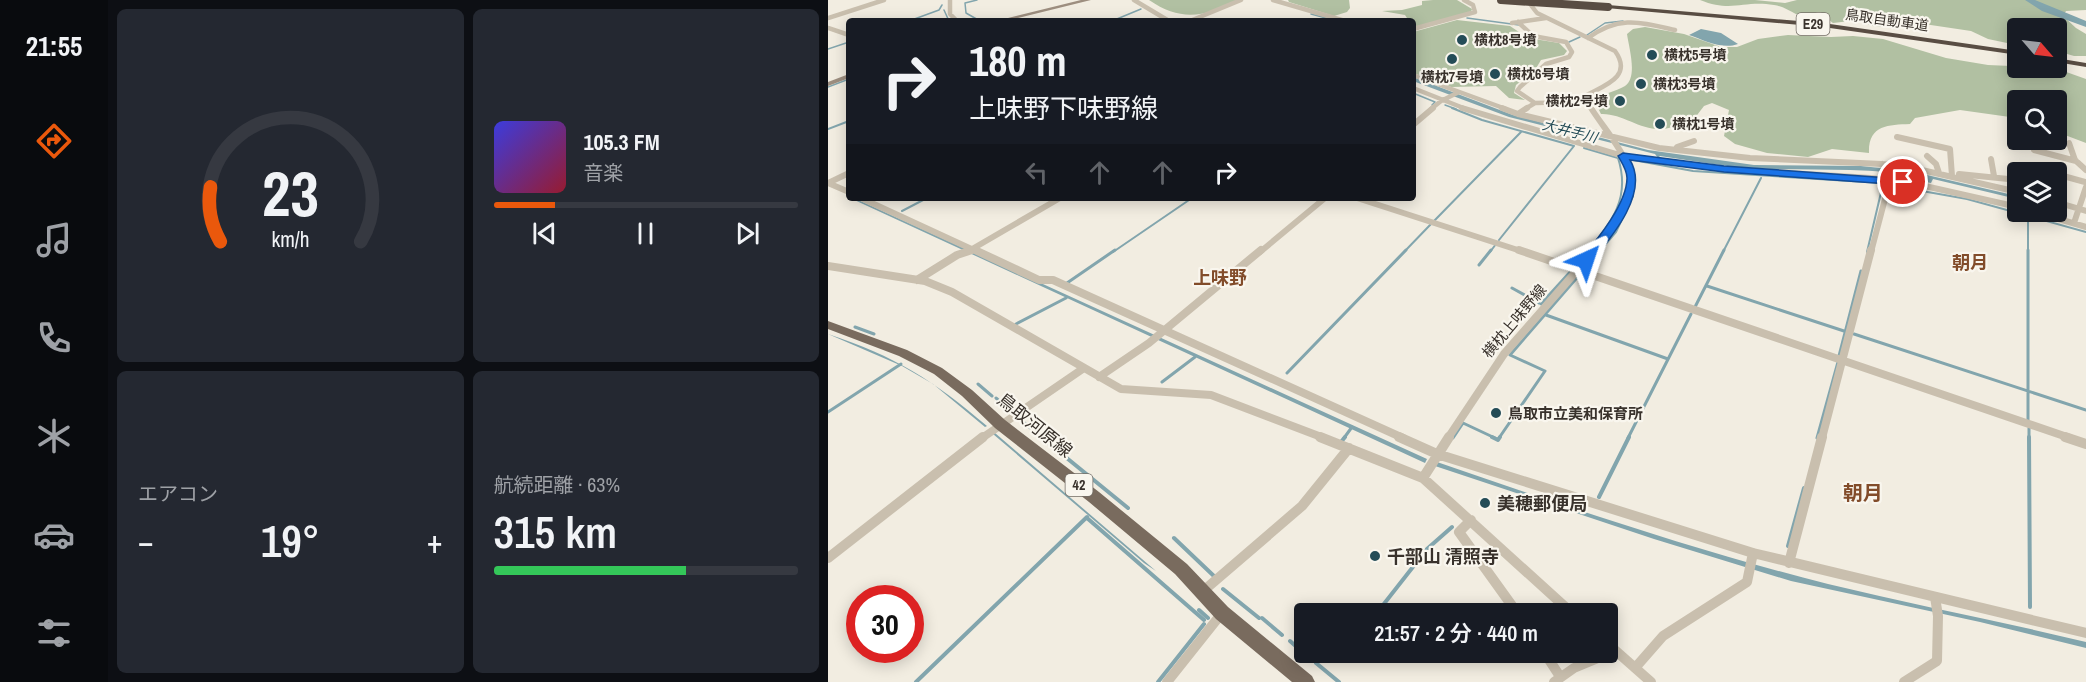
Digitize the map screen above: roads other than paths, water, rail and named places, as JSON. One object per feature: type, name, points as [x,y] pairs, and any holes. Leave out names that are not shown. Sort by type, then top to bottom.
[{"type":"highway","name":"鳥取自動車道","points":[[1501,0],[1608,6]]},
{"type":"highway","name":"鳥取自動車道","points":[[1522,0],[1823,25],[2007,50]]},
{"type":"highway","points":[[2067,60],[2086,63]]},
{"type":"main road","points":[[1012,18],[1088,0]]},
{"type":"main road","points":[[828,84],[846,77]]},
{"type":"main road","name":"鳥取河原線","points":[[828,325],[895,349],[938,371],[967,393],[1000,424],[1094,496],[1181,569],[1222,613],[1306,682]]},
{"type":"street","points":[[828,18],[884,0]]},
{"type":"street","points":[[950,0],[950,14],[954,18]]},
{"type":"street","points":[[1134,0],[1163,18]]},
{"type":"street","points":[[1198,18],[1241,0]]},
{"type":"street","points":[[1273,0],[1335,18]]},
{"type":"street","points":[[1416,28],[1475,12],[1473,5],[1464,0]]},
{"type":"street","points":[[1518,114],[1535,103],[1585,102],[1587,95],[1615,80],[1621,68],[1620,58],[1615,51],[1538,13],[1527,0]]},
{"type":"street","points":[[1535,103],[1517,91],[1546,64],[1569,57],[1572,52],[1566,42],[1533,36],[1515,22],[1547,18]]},
{"type":"street","points":[[1588,38],[1606,25],[1621,22],[1635,21],[1675,30]]},
{"type":"street","points":[[828,28],[846,34]]},
{"type":"street","points":[[1416,76],[1518,114],[1676,150],[1767,159],[1882,165],[1952,175],[2007,189]]},
{"type":"street","points":[[1416,89],[1441,101],[1509,124],[1623,156],[1724,169],[1890,180],[1957,191],[2007,204]]},
{"type":"street","points":[[1416,122],[1441,101],[1459,92]]},
{"type":"street","name":"横枕上味野線","points":[[1423,478],[1490,373],[1611,232],[1628,194],[1632,179],[1629,167],[1585,102]]},
{"type":"street","points":[[1897,137],[1916,144],[1933,144],[1950,149],[1952,175]]},
{"type":"street","points":[[1676,150],[1677,147],[1694,141]]},
{"type":"street","points":[[2069,143],[2075,160],[2086,170]]},
{"type":"street","points":[[2034,150],[2086,164]]},
{"type":"street","points":[[1927,156],[1936,164],[1939,173]]},
{"type":"street","points":[[1991,159],[1994,176]]},
{"type":"street","points":[[1789,563],[1890,180],[1882,165]]},
{"type":"street","points":[[828,183],[846,174]]},
{"type":"street","points":[[1952,175],[2007,178]]},
{"type":"street","points":[[2067,177],[2085,183],[2081,210],[2074,222]]},
{"type":"street","points":[[828,183],[846,191]]},
{"type":"street","points":[[867,201],[1040,280],[1053,280],[1437,454],[1789,563],[2086,633]]},
{"type":"street","points":[[917,280],[957,255],[973,250],[1055,201]]},
{"type":"street","points":[[1099,376],[1132,356],[1321,201]]},
{"type":"street","points":[[1366,201],[1577,269],[2086,444]]},
{"type":"street","points":[[2067,220],[2086,226]]},
{"type":"street","points":[[828,266],[917,280],[952,292],[1121,389],[1203,394],[1226,399],[1423,478],[1561,603]]},
{"type":"street","points":[[828,558],[1000,424],[1084,368]]},
{"type":"street","points":[[1203,592],[1302,506],[1349,448]]},
{"type":"street","points":[[1471,520],[1459,532],[1510,603]]},
{"type":"street","points":[[1635,668],[1663,636],[1747,582],[1753,553]]},
{"type":"street","points":[[1904,682],[1937,661],[1938,616],[1935,597]]},
{"type":"street","points":[[1167,682],[1222,613]]},
{"type":"street","points":[[1618,653],[1651,682]]},
{"type":"street","points":[[1549,663],[1557,679],[1584,663]]},
{"type":"water","points":[[1701,29],[1721,33],[1738,44],[1719,45],[1689,35]]},
{"type":"water","name":"大井手川","points":[[1416,78],[1513,115],[1648,150],[1754,165],[1861,166],[1910,171],[2007,194],[2007,197],[1933,179],[1931,183],[1926,182],[1923,177],[1903,174],[1753,168],[1660,156],[1658,158],[1655,154],[1509,117],[1416,82]]},
{"type":"water","points":[[857,201],[1427,459],[1425,463]]},
{"type":"water","points":[[828,334],[874,351],[894,361],[932,383],[902,366]]},
{"type":"water","points":[[934,385],[967,410],[987,426],[985,427]]},
{"type":"water","points":[[995,433],[1156,571],[993,434]]},
{"type":"water","points":[[1437,462],[1582,511],[1730,557],[1828,584],[2086,642],[2086,648],[1980,622],[1791,581],[1654,539],[1435,466]]},
{"type":"waterway","points":[[975,18],[966,13],[965,3],[977,0]]},
{"type":"waterway","points":[[2029,0],[2045,9],[2086,24]]},
{"type":"waterway","points":[[917,18],[939,10],[942,5]]},
{"type":"waterway","points":[[1119,18],[1141,9]]},
{"type":"waterway","points":[[944,10],[948,18]]},
{"type":"waterway","points":[[1311,14],[1326,18]]},
{"type":"waterway","points":[[1467,18],[1519,25]]},
{"type":"waterway","points":[[1587,35],[1605,23],[1623,21]]},
{"type":"waterway","points":[[1569,42],[1580,37]]},
{"type":"waterway","points":[[828,49],[846,43]]},
{"type":"waterway","points":[[828,87],[846,80]]},
{"type":"waterway","points":[[1416,94],[1435,102],[1432,105]]},
{"type":"waterway","points":[[1445,105],[1456,109]]},
{"type":"waterway","name":"大井手川","points":[[1452,108],[1482,120],[1574,146],[1499,240]]},
{"type":"waterway","points":[[828,129],[846,122]]},
{"type":"waterway","points":[[1434,221],[1521,132]]},
{"type":"waterway","name":"大井手川","points":[[1584,148],[1618,158],[1622,185],[1617,209],[1587,252]]},
{"type":"waterway","points":[[1633,160],[1693,171],[1881,183]]},
{"type":"waterway","points":[[1723,252],[1761,178]]},
{"type":"waterway","points":[[1867,252],[1883,184]]},
{"type":"waterway","points":[[1894,186],[1967,199],[2007,210]]},
{"type":"waterway","points":[[1599,252],[1616,232],[1633,196]]},
{"type":"waterway","points":[[902,211],[921,201]]},
{"type":"waterway","points":[[1113,252],[1188,201]]},
{"type":"waterway","points":[[2028,222],[2028,391]]},
{"type":"waterway","points":[[2050,222],[2086,232]]},
{"type":"waterway","points":[[1404,252],[1431,224]]},
{"type":"waterway","points":[[1490,252],[1496,244]]},
{"type":"waterway","points":[[1067,283],[1115,250]]},
{"type":"waterway","points":[[1287,373],[1406,250]]},
{"type":"waterway","points":[[1479,265],[1491,250]]},
{"type":"waterway","points":[[1576,265],[1588,250]]},
{"type":"waterway","points":[[1585,268],[1600,250]]},
{"type":"waterway","points":[[1695,307],[1724,250]]},
{"type":"waterway","points":[[1541,304],[1571,271]]},
{"type":"waterway","points":[[1839,356],[1861,271]]},
{"type":"waterway","points":[[1499,438],[1545,371],[1510,355],[1581,273]]},
{"type":"waterway","points":[[1707,286],[1844,331]]},
{"type":"waterway","points":[[1512,288],[1539,303]]},
{"type":"waterway","points":[[1016,324],[1066,298]]},
{"type":"waterway","points":[[1628,438],[1691,314]]},
{"type":"waterway","points":[[1546,315],[1668,359]]},
{"type":"waterway","points":[[855,327],[874,334]]},
{"type":"waterway","points":[[1854,334],[2028,391]]},
{"type":"waterway","points":[[1162,382],[1195,357]]},
{"type":"waterway","points":[[1817,438],[1838,362]]},
{"type":"waterway","points":[[828,412],[901,364]]},
{"type":"waterway","points":[[978,384],[992,396]]},
{"type":"waterway","points":[[2028,391],[2086,410]]},
{"type":"waterway","points":[[2028,391],[2028,422]]},
{"type":"waterway","points":[[996,398],[1012,412]]},
{"type":"waterway","points":[[1017,417],[1043,438]]},
{"type":"waterway","points":[[1453,438],[1463,423],[1495,438]]},
{"type":"waterway","points":[[1344,438],[1352,427]]},
{"type":"waterway","points":[[2029,428],[2029,437]]},
{"type":"waterway","points":[[1041,437],[1128,508]]},
{"type":"waterway","points":[[1341,442],[1345,437]]},
{"type":"waterway","points":[[1492,437],[1498,440],[1500,437]]},
{"type":"waterway","points":[[1599,497],[1629,437]]},
{"type":"waterway","points":[[2029,437],[2030,607]]},
{"type":"waterway","points":[[1788,546],[1804,488]]},
{"type":"waterway","points":[[916,682],[1087,517]]},
{"type":"waterway","points":[[1087,518],[1204,620]]},
{"type":"waterway","points":[[1385,603],[1427,549],[1452,527]]},
{"type":"waterway","points":[[1174,538],[1216,578]]},
{"type":"waterway","points":[[1223,589],[1259,618]]},
{"type":"waterway","points":[[1199,610],[1208,618]]},
{"type":"waterway","points":[[1262,618],[1282,635]]},
{"type":"waterway","points":[[1158,682],[1204,624]]},
{"type":"waterway","points":[[1290,641],[1294,645]]},
{"type":"waterway","points":[[1316,663],[1339,682]]},
{"type":"place","name":"横枕8号墳","points":[[1462,40]]},
{"type":"place","name":"横枕5号墳","points":[[1652,55]]},
{"type":"place","name":"横枕7号墳","points":[[1452,59]]},
{"type":"place","name":"横枕6号墳","points":[[1495,74]]},
{"type":"place","name":"横枕3号墳","points":[[1641,84]]},
{"type":"place","name":"横枕2号墳","points":[[1620,101]]},
{"type":"place","name":"横枕1号墳","points":[[1660,124]]},
{"type":"place","name":"鳥取市立美和保育所","points":[[1496,413]]},
{"type":"place","name":"美穂郵便局","points":[[1485,503]]},
{"type":"place","name":"千部山 清照寺","points":[[1375,556]]},
{"type":"district","name":"朝月","points":[[1970,262]]},
{"type":"district","name":"上味野","points":[[1220,277]]},
{"type":"district","name":"朝月","points":[[1863,492]]}]
